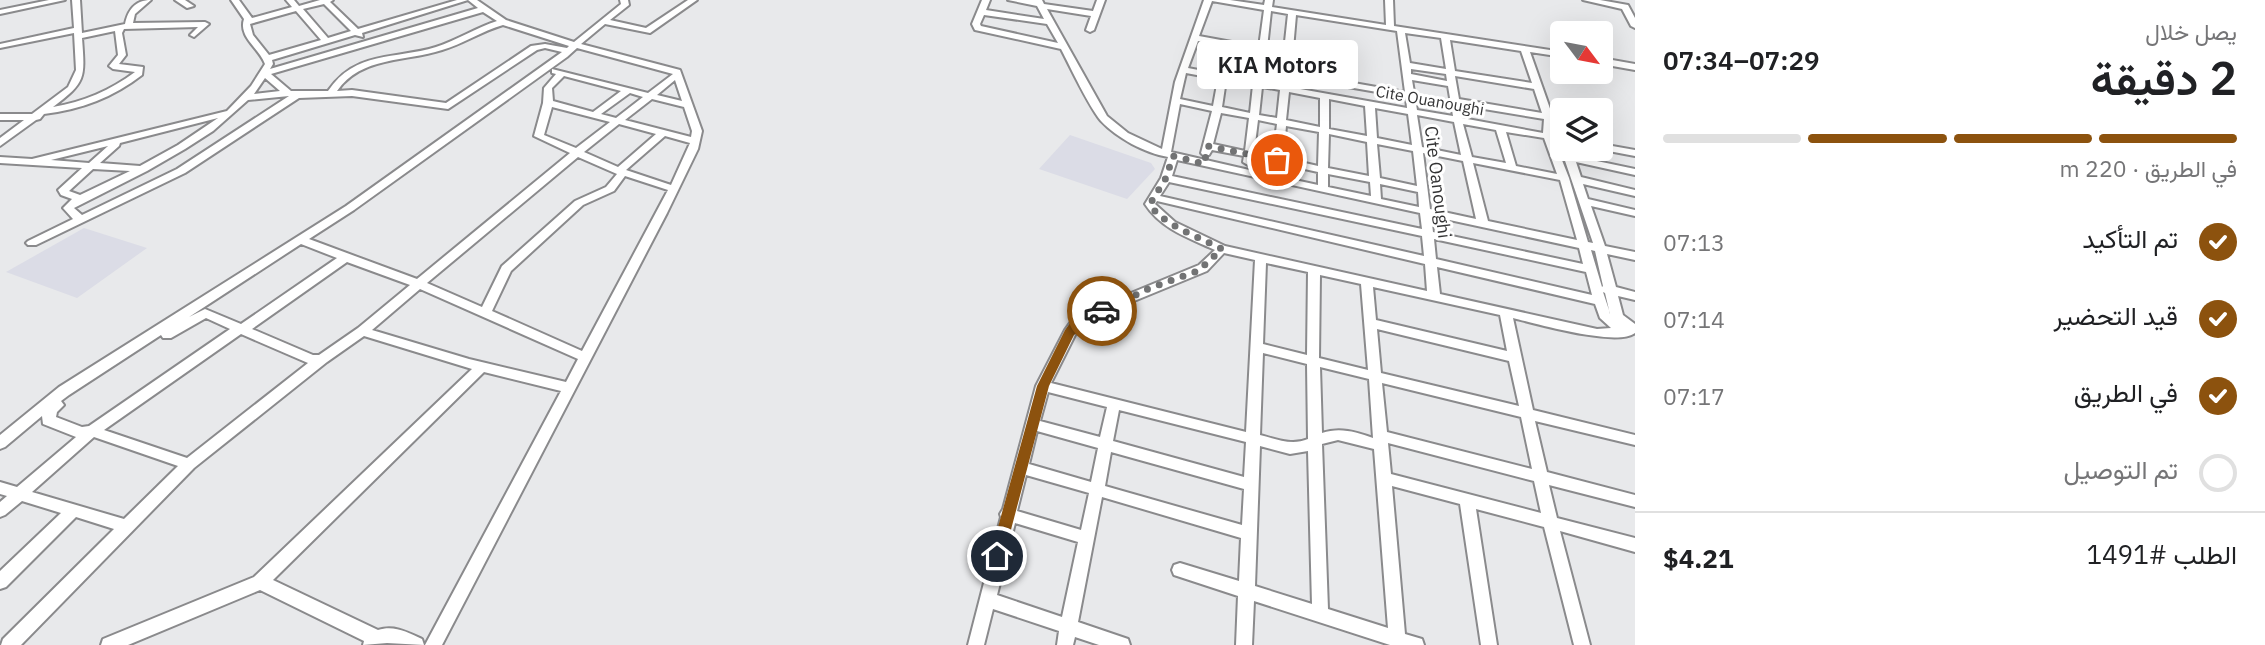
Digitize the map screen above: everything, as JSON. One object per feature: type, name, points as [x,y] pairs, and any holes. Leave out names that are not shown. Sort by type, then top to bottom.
[{"type":"street","points":[[0,12],[61,0]]},
{"type":"street","points":[[0,143],[72,88],[80,71],[76,0]]},
{"type":"street","points":[[0,117],[41,114],[70,106],[121,87],[139,73],[140,69],[113,66],[122,55],[118,33],[125,27],[131,13],[147,0]]},
{"type":"street","points":[[179,0],[190,6]]},
{"type":"street","points":[[81,220],[68,208],[80,199],[145,169],[230,111],[247,97],[264,74],[268,67],[268,58],[246,31],[244,9],[235,0]]},
{"type":"street","points":[[290,0],[325,40]]},
{"type":"street","points":[[422,0],[445,20]]},
{"type":"street","points":[[268,58],[472,0],[503,22],[572,48]]},
{"type":"street","points":[[603,21],[647,31],[692,0]]},
{"type":"street","points":[[986,0],[976,24],[978,28],[1065,47]]},
{"type":"street","points":[[1012,0],[1096,14]]},
{"type":"street","points":[[1090,30],[1101,0]]},
{"type":"street","points":[[1209,0],[1183,70],[1166,178],[1150,204],[1168,222],[1222,249],[1597,333],[1633,331]]},
{"type":"street","points":[[1215,0],[1269,4],[1292,12],[1550,53]]},
{"type":"street","name":"Cite Oanoughi","points":[[1389,0],[1406,71],[1418,149],[1433,298]]},
{"type":"street","points":[[1587,0],[1625,7],[1635,26]]},
{"type":"street","points":[[247,22],[327,1],[368,43]]},
{"type":"street","points":[[0,443],[64,391],[350,208],[546,68],[627,2]]},
{"type":"street","points":[[1040,3],[1103,117],[1130,139],[1170,155],[1204,164],[1635,256]]},
{"type":"street","points":[[1246,173],[1269,4]]},
{"type":"street","points":[[264,74],[484,9]]},
{"type":"street","points":[[981,12],[1051,22]]},
{"type":"street","points":[[1276,179],[1292,12]]},
{"type":"street","points":[[332,92],[339,81],[357,69],[393,56],[440,48],[503,22]]},
{"type":"street","points":[[0,47],[125,27],[205,23],[194,35]]},
{"type":"street","points":[[1445,37],[1458,121],[1483,223]]},
{"type":"street","points":[[1195,38],[1287,54]]},
{"type":"street","points":[[1204,164],[1228,43]]},
{"type":"street","points":[[247,97],[332,92],[368,94],[448,106],[534,48],[545,46],[572,48],[672,70],[678,74],[686,105],[696,124],[695,141],[674,189],[433,645]]},
{"type":"street","points":[[1525,50],[1549,118],[1548,136],[1564,178],[1600,301],[1608,319],[1633,331]]},
{"type":"street","points":[[1614,63],[1635,67]]},
{"type":"street","points":[[546,68],[686,105]]},
{"type":"street","name":"Cite Ouanoughi","points":[[1183,70],[1548,136]]},
{"type":"street","points":[[1406,71],[1452,84]]},
{"type":"street","name":"Cite Ouanoughi","points":[[1406,71],[1450,72],[1538,87]]},
{"type":"street","points":[[562,73],[550,84],[539,136],[621,171],[674,189]]},
{"type":"street","points":[[264,74],[293,94]]},
{"type":"street","points":[[9,645],[189,464],[322,359],[362,331],[576,153],[678,74]]},
{"type":"street","points":[[1285,74],[1409,95]]},
{"type":"street","points":[[594,115],[628,90]]},
{"type":"street","points":[[32,243],[181,171],[293,94]]},
{"type":"street","points":[[1323,189],[1325,96]]},
{"type":"street","points":[[1177,101],[1564,178]]},
{"type":"street","points":[[1455,101],[1549,118]]},
{"type":"street","points":[[548,103],[695,141]]},
{"type":"street","points":[[1370,105],[1376,200]]},
{"type":"street","points":[[32,162],[230,111]]},
{"type":"street","points":[[1501,129],[1511,168]]},
{"type":"street","points":[[485,313],[506,269],[579,203],[610,190],[621,171],[663,133]]},
{"type":"street","points":[[80,199],[65,194],[63,190],[120,140]]},
{"type":"street","points":[[1208,146],[1423,190]]},
{"type":"street","points":[[1613,149],[1635,153]]},
{"type":"street","points":[[0,160],[145,169]]},
{"type":"street","points":[[1571,161],[1600,248],[1617,317],[1633,331]]},
{"type":"street","points":[[1596,161],[1635,172]]},
{"type":"street","points":[[1166,178],[1590,269]]},
{"type":"street","points":[[1579,180],[1635,193]]},
{"type":"street","points":[[1153,197],[1600,301]]},
{"type":"street","points":[[1585,201],[1635,212]]},
{"type":"street","points":[[300,240],[418,284],[584,356]]},
{"type":"street","points":[[976,645],[1007,514],[1032,424],[1043,386],[1062,345],[1074,326],[1118,303],[1203,268],[1222,249]]},
{"type":"street","points":[[0,512],[92,432],[346,257]]},
{"type":"street","points":[[1244,645],[1261,258]]},
{"type":"street","points":[[1314,270],[1313,361],[1320,615]]},
{"type":"street","points":[[1367,282],[1398,642]]},
{"type":"street","points":[[1595,287],[1635,296]]},
{"type":"street","points":[[1506,314],[1550,522],[1582,645]]},
{"type":"street","points":[[189,464],[92,432],[81,433],[65,428],[48,420],[47,415],[60,403],[199,315],[211,316],[313,360],[322,359]]},
{"type":"street","points":[[1371,323],[1514,357]]},
{"type":"street","points":[[362,331],[567,387]]},
{"type":"street","points":[[1257,347],[1635,440]]},
{"type":"street","points":[[109,645],[260,582],[483,366]]},
{"type":"street","points":[[1043,386],[1253,441],[1298,449],[1339,434],[1540,476],[1635,501]]},
{"type":"street","points":[[1065,645],[1114,404]]},
{"type":"street","points":[[1032,424],[1251,485]]},
{"type":"street","points":[[1020,467],[1249,534]]},
{"type":"street","points":[[1384,478],[1635,545]]},
{"type":"street","points":[[0,488],[126,526]]},
{"type":"street","points":[[1467,500],[1489,645]]},
{"type":"street","points":[[0,582],[7,567],[73,510]]},
{"type":"street","points":[[1007,514],[1086,538]]},
{"type":"street","points":[[1180,570],[1398,642],[1416,645]]},
{"type":"street","points":[[260,582],[373,642],[392,634],[416,645]]},
{"type":"street","points":[[987,599],[1122,645]]},
{"type":"shaded area","points":[[1070,135],[1151,163],[1155,169],[1127,199],[1039,169]]},
{"type":"shaded area","points":[[84,228],[147,248],[77,298],[6,272]]},
{"type":"way so far","points":[[1102,311],[1150,288],[1198,271],[1222,249],[1168,222],[1150,204],[1166,178],[1173,156],[1204,164],[1208,146],[1277,160]]},
{"type":"place","name":"KIA Motors","points":[[1277,160]]},
{"type":"route","points":[[997,556],[1043,386],[1069,332],[1074,326],[1102,311]]}]
